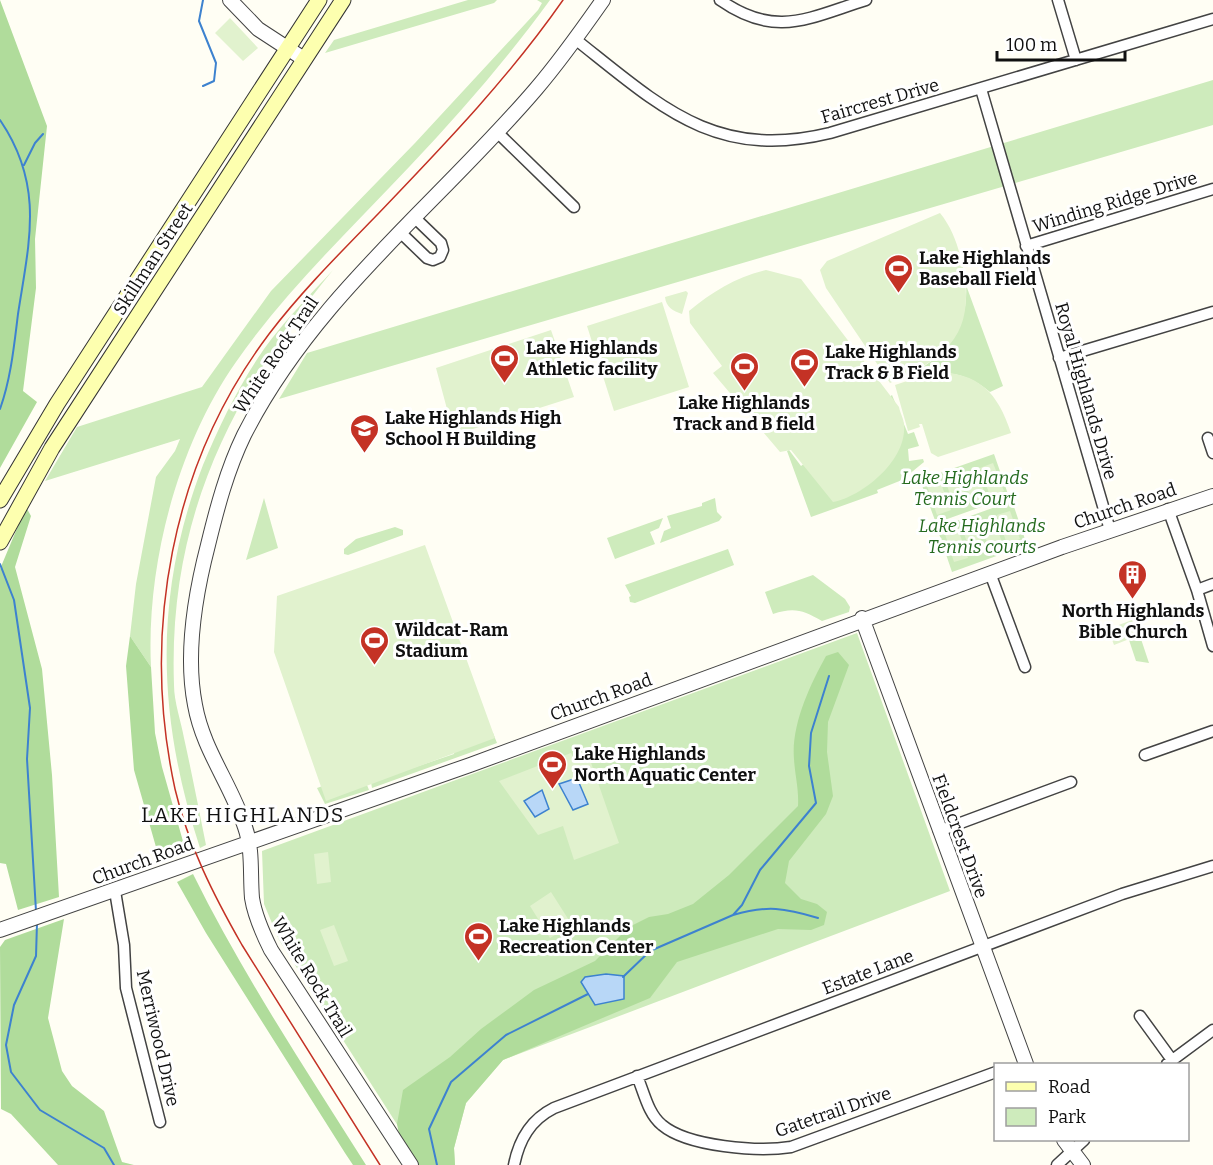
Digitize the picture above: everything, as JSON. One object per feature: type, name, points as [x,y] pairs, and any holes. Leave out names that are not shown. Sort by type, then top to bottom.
[{"type":"main road","name":"Skillman Street","points":[[0,500],[90,354],[319,0]]},
{"type":"main road","name":"Skillman Street","points":[[0,542],[52,448],[343,0]]},
{"type":"main road","points":[[90,354],[107,366]]},
{"type":"street","points":[[230,0],[258,28],[304,59]]},
{"type":"street","name":"White Rock Trail","points":[[411,1165],[262,932],[253,902],[250,842],[237,802],[206,745],[194,702],[192,672],[194,622],[201,571],[230,469],[261,403],[330,305],[536,88],[576,39],[603,0]]},
{"type":"street","points":[[720,0],[749,17],[782,24],[866,0]]},
{"type":"street","points":[[1058,0],[1076,60]]},
{"type":"street","name":"Faircrest Drive","points":[[576,39],[663,108],[684,120],[703,129],[748,140],[777,141],[807,139],[1213,19]]},
{"type":"street","name":"Royal Highlands Drive","points":[[981,89],[1110,530]]},
{"type":"street","points":[[496,132],[574,207]]},
{"type":"street","name":"Winding Ridge Drive","points":[[1026,246],[1213,189]]},
{"type":"street","points":[[399,232],[427,258],[433,260],[440,257],[443,250],[441,243],[414,217]]},
{"type":"street","points":[[1059,358],[1213,312]]},
{"type":"street","points":[[1208,438],[1213,453]]},
{"type":"street","name":"Church Road","points":[[0,930],[470,765],[862,618],[1168,509],[1213,496]]},
{"type":"street","points":[[1168,509],[1197,590],[1213,646]]},
{"type":"street","points":[[990,573],[1025,667]]},
{"type":"street","points":[[1197,590],[1213,585]]},
{"type":"street","name":"Fieldcrest Drive","points":[[862,618],[982,946],[1022,1063]]},
{"type":"street","points":[[1145,755],[1213,731]]},
{"type":"street","points":[[939,831],[1071,782]]},
{"type":"street","name":"Estate Lane","points":[[514,1165],[518,1146],[538,1118],[554,1108],[1132,890],[1213,866]]},
{"type":"street","name":"Merriwood Drive","points":[[115,891],[124,945],[126,988],[160,1122]]},
{"type":"street","points":[[1140,1016],[1170,1062],[1213,1030]]},
{"type":"street","name":"Gatetrail Drive","points":[[638,1076],[652,1113],[662,1125],[675,1132],[704,1141],[744,1150],[767,1151],[792,1147],[994,1073]]},
{"type":"street","points":[[1057,1165],[1068,1145],[1083,1165]]},
{"type":"green space","points":[[0,0],[47,126],[35,239],[36,288],[23,391],[37,402],[0,468]]},
{"type":"green space","points":[[468,0],[497,0],[494,3],[325,53],[334,40]]},
{"type":"green space","points":[[537,0],[550,0],[465,106],[276,310],[236,362],[215,395],[182,469],[160,548],[151,628],[151,667],[130,636],[136,584],[156,477],[175,451],[180,439],[45,481],[77,427],[202,387],[271,291],[415,143],[538,10],[542,3]]},
{"type":"green space","points":[[230,18],[258,48],[243,61],[215,33]]},
{"type":"green space","points":[[1213,80],[1213,125],[279,399],[307,353]]},
{"type":"green space","name":"Lake Highlands Baseball Field","points":[[940,213],[949,226],[960,253],[966,291],[965,311],[952,341],[941,353],[910,374],[890,383],[826,288],[820,270],[827,261]]},
{"type":"green space","points":[[333,270],[264,364],[236,412],[213,462],[195,513],[182,567],[175,624],[174,691],[206,845],[200,848],[175,751],[169,704],[167,656],[169,609],[175,561],[187,513],[203,465],[238,391],[272,338]]},
{"type":"green space","name":"Lake Highlands Track & B Field","points":[[766,270],[801,279],[899,407],[903,420],[903,438],[891,463],[869,484],[833,502],[791,450],[780,452],[713,373],[722,366],[690,323],[689,311],[707,298],[735,281]]},
{"type":"green space","points":[[966,285],[1003,386],[990,392],[971,379],[941,373],[909,380],[908,375],[933,360],[952,339],[963,314]]},
{"type":"green space","points":[[686,291],[688,293],[682,314],[671,308],[665,297]]},
{"type":"green space","points":[[662,302],[689,387],[614,411],[587,326]]},
{"type":"green space","name":"Lake Highlands Athletic facility","points":[[551,330],[574,397],[454,435],[436,368]]},
{"type":"green space","points":[[934,372],[963,376],[984,388],[1000,407],[1011,433],[938,457],[931,453],[922,424],[908,431],[895,385]]},
{"type":"green space","points":[[892,395],[908,434],[914,432],[919,446],[908,449],[909,461],[923,459],[924,462],[902,480],[877,490],[878,493],[811,517],[787,451],[789,450],[801,466]]},
{"type":"green space","name":"Lake Highlands Tennis Court","points":[[994,454],[1009,497],[936,523],[920,480]]},
{"type":"green space","points":[[993,463],[1004,491],[990,496],[980,468]]},
{"type":"green space","points":[[976,469],[986,497],[972,502],[962,474]]},
{"type":"green space","points":[[958,475],[968,504],[955,508],[945,480]]},
{"type":"green space","points":[[940,481],[951,510],[937,515],[927,486]]},
{"type":"green space","points":[[264,498],[278,548],[246,560]]},
{"type":"green space","points":[[715,498],[717,512],[722,517],[719,521],[660,543],[664,531],[671,528],[667,516],[702,506],[702,503]]},
{"type":"green space","name":"Lake Highlands Tennis courts","points":[[1012,501],[1027,545],[952,572],[937,528]]},
{"type":"green space","points":[[26,507],[31,516],[15,567],[42,669],[52,775],[59,897],[18,910],[6,864],[0,863],[0,569]]},
{"type":"green space","points":[[1010,511],[1020,539],[1007,544],[997,515]]},
{"type":"green space","points":[[993,517],[1003,545],[990,550],[979,521]]},
{"type":"green space","points":[[663,518],[659,528],[650,532],[655,544],[615,559],[607,538]]},
{"type":"green space","points":[[975,523],[985,552],[972,556],[962,528]]},
{"type":"green space","points":[[395,527],[403,530],[403,535],[348,555],[344,554],[344,549],[356,539]]},
{"type":"green space","points":[[958,529],[968,558],[954,562],[945,534]]},
{"type":"green space","name":"Wildcat-Ram Stadium","points":[[425,545],[495,738],[326,801],[274,652],[277,596]]},
{"type":"green space","points":[[728,549],[734,565],[635,603],[630,602],[629,597],[631,596],[625,585]]},
{"type":"green space","points":[[813,575],[845,599],[850,607],[849,612],[822,621],[798,611],[773,614],[765,592]]},
{"type":"green space","points":[[1132,620],[1137,636],[1114,645],[1108,629]]},
{"type":"green space","points":[[857,633],[950,891],[503,1060],[466,1103],[454,1148],[455,1165],[423,1165],[279,940],[264,904],[262,851]]},
{"type":"green space","points":[[130,636],[151,667],[155,733],[186,852],[160,861],[134,770],[126,666]]},
{"type":"green space","points":[[1140,636],[1149,663],[1136,661],[1129,640]]},
{"type":"green space","points":[[838,652],[849,665],[828,722],[827,752],[833,796],[826,814],[789,861],[785,883],[801,899],[817,904],[827,912],[824,925],[811,930],[778,929],[677,962],[650,998],[503,1060],[466,1103],[454,1148],[455,1165],[405,1165],[397,1124],[403,1090],[450,1057],[481,1029],[534,990],[595,961],[629,927],[649,917],[668,914],[693,904],[729,875],[798,806],[795,733],[808,692],[826,656]]},
{"type":"green space","points":[[493,733],[497,743],[372,788],[371,782],[454,754],[457,735]]},
{"type":"green space","name":"Lake Highlands North Aquatic Center","points":[[571,753],[574,759],[588,754],[619,843],[574,860],[563,826],[538,835],[499,781]]},
{"type":"green space","points":[[331,783],[367,785],[369,790],[325,804],[317,788]]},
{"type":"green space","points":[[328,852],[331,882],[317,884],[314,854]]},
{"type":"green space","points":[[193,874],[254,985],[366,1165],[353,1165],[206,933],[177,882]]},
{"type":"green space","points":[[551,892],[572,925],[550,938],[530,906]]},
{"type":"green space","points":[[64,919],[48,1018],[62,1071],[72,1086],[104,1111],[122,1162],[134,1165],[58,1165],[11,1114],[1,1109],[0,947],[5,940]]},
{"type":"green space","points":[[334,925],[348,961],[334,966],[320,930]]},
{"type":"water","points":[[577,778],[588,804],[573,810],[559,784]]},
{"type":"water","points":[[542,790],[549,809],[535,817],[524,801]]},
{"type":"water","points":[[606,974],[624,976],[624,999],[595,1005],[581,982],[585,977]]},
{"type":"waterway","points":[[203,0],[199,21],[216,63],[214,81],[203,86]]},
{"type":"waterway","points":[[0,120],[14,144],[23,168],[30,215],[26,263],[12,362],[0,409]]},
{"type":"waterway","points":[[24,165],[35,143],[43,134]]},
{"type":"waterway","points":[[0,564],[14,600],[30,708],[27,759],[36,911]]},
{"type":"waterway","points":[[623,977],[650,951],[733,915],[742,905],[760,870],[816,803],[809,766],[811,733],[829,676]]},
{"type":"waterway","points":[[733,915],[776,909],[818,918]]},
{"type":"waterway","points":[[37,923],[36,956],[14,1005],[6,1045],[11,1072],[40,1110],[104,1148],[114,1165]]},
{"type":"waterway","points":[[437,1165],[429,1129],[451,1082],[506,1035],[588,994]]},
{"type":"tram line","points":[[380,1165],[242,945],[212,889],[180,810],[165,730],[162,670],[164,610],[173,551],[187,494],[208,438],[235,384],[269,334],[294,303],[474,112],[563,0]]},
{"type":"place","name":"Lake Highlands Baseball Field","points":[[898,294]]},
{"type":"place","name":"Lake Highlands Athletic facility","points":[[505,384]]},
{"type":"place","name":"Lake Highlands Track & B Field","points":[[804,388]]},
{"type":"place","name":"Lake Highlands Track and B field","points":[[744,392]]},
{"type":"place","name":"Lake Highlands High School H Building","points":[[364,454]]},
{"type":"place","name":"North Highlands Bible Church","points":[[1133,600]]},
{"type":"place","name":"Wildcat-Ram Stadium","points":[[374,666]]},
{"type":"place","name":"Lake Highlands North Aquatic Center","points":[[553,790]]},
{"type":"place","name":"Lake Highlands Recreation Center","points":[[478,962]]},
{"type":"district","name":"LAKE HIGHLANDS","points":[[243,815]]}]
